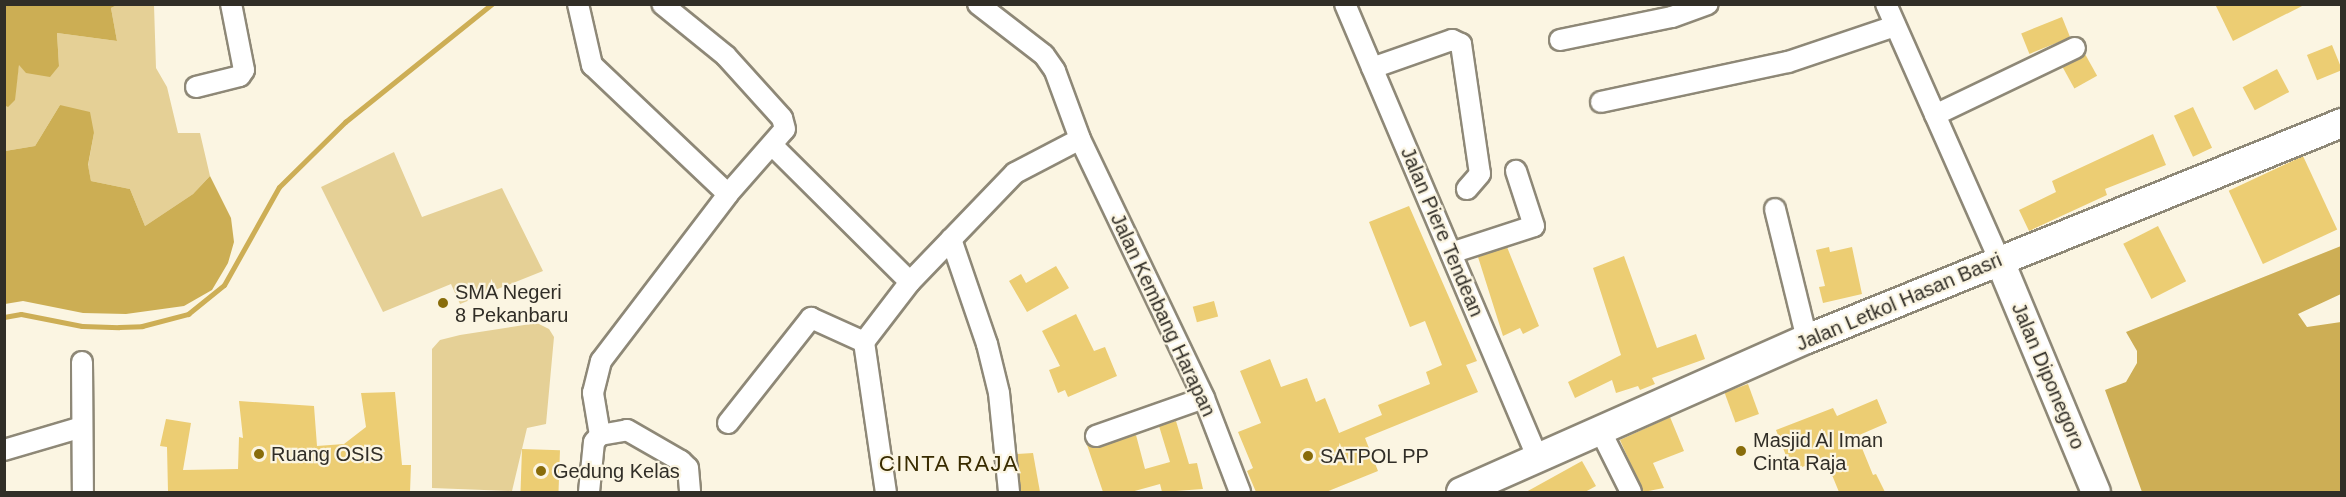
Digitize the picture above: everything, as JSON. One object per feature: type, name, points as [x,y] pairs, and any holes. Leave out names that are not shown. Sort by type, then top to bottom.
[{"type":"main road","name":"Jalan Letkol Hasan Basri","points":[[1461,492],[1807,339],[1999,259],[2342,123]]},
{"type":"main road","name":"Jalan Diponegoro","points":[[1999,259],[2096,492]]},
{"type":"street","points":[[196,87],[240,76],[244,70],[231,4]]},
{"type":"street","points":[[578,4],[592,65],[728,194]]},
{"type":"street","points":[[600,435],[593,393],[601,361],[728,194],[785,129],[782,118],[726,56],[662,4]]},
{"type":"street","name":"Jalan Kembang Harapan","points":[[978,4],[1007,11],[1050,63],[1080,139],[1204,398],[1240,492]]},
{"type":"street","name":"Jalan Piere Tendean","points":[[1345,4],[1538,459]]},
{"type":"street","points":[[1560,40],[1672,17],[1708,4]]},
{"type":"street","points":[[1886,4],[1999,259]]},
{"type":"street","points":[[1601,102],[1788,62],[1895,26]]},
{"type":"street","points":[[1372,68],[1452,40],[1461,44],[1480,174],[1467,189]]},
{"type":"street","points":[[1935,115],[2074,48]]},
{"type":"street","points":[[886,492],[864,342],[910,282],[1015,173],[1080,139]]},
{"type":"street","points":[[772,144],[910,282]]},
{"type":"street","points":[[1450,253],[1534,226],[1516,171]]},
{"type":"street","points":[[1775,209],[1807,339]]},
{"type":"street","points":[[951,239],[997,383],[1009,492]]},
{"type":"street","points":[[728,423],[811,318],[864,342]]},
{"type":"street","points":[[82,362],[82,492]]},
{"type":"street","points":[[1096,436],[1204,398]]},
{"type":"street","points":[[4,450],[82,427]]},
{"type":"street","points":[[589,492],[594,442],[600,435],[627,430],[688,468],[690,492]]},
{"type":"street","points":[[1601,432],[1631,492]]},
{"type":"shaded area","points":[[5,4],[117,5],[111,8],[117,41],[57,33],[59,66],[50,77],[26,73],[19,65],[15,100],[8,107],[4,105]]},
{"type":"shaded area","points":[[117,5],[154,5],[156,68],[167,87],[178,133],[200,133],[210,176],[193,194],[145,226],[130,189],[91,181],[88,166],[94,133],[60,105],[35,146],[5,151],[5,105],[14,100],[19,64],[59,66],[57,33],[117,41],[111,8]]},
{"type":"shaded area","points":[[60,105],[90,112],[94,133],[88,165],[91,181],[130,189],[145,226],[193,194],[210,176],[231,218],[234,242],[228,263],[212,290],[184,306],[126,314],[83,313],[23,301],[5,304],[5,151],[35,146]]},
{"type":"shaded area","points":[[394,152],[422,217],[502,188],[543,271],[460,304],[451,284],[383,312],[321,187]]},
{"type":"shaded area","points":[[2341,246],[2341,294],[2298,314],[2307,327],[2341,322],[2341,492],[2142,492],[2105,390],[2126,382],[2137,363],[2137,351],[2126,332]]},
{"type":"shaded area","points":[[537,323],[549,329],[554,337],[546,424],[527,428],[512,491],[432,488],[432,349],[440,340],[460,335]]},
{"type":"building","points":[[2215,4],[2306,4],[2233,41]]},
{"type":"building","points":[[2062,17],[2070,37],[2029,54],[2021,33]]},
{"type":"building","points":[[2332,45],[2342,70],[2317,80],[2307,55]]},
{"type":"building","points":[[2085,54],[2097,76],[2074,88],[2062,67]]},
{"type":"building","points":[[2277,69],[2289,92],[2255,110],[2243,87]]},
{"type":"building","points":[[2193,107],[2212,148],[2193,157],[2174,116]]},
{"type":"building","points":[[2153,134],[2166,165],[2105,189],[2107,195],[2029,231],[2019,210],[2056,192],[2052,181]]},
{"type":"building","points":[[2303,156],[2337,229],[2263,264],[2229,191]]},
{"type":"building","points":[[1409,206],[1477,361],[1466,365],[1478,392],[1365,438],[1378,471],[1326,492],[1256,492],[1247,471],[1253,468],[1238,432],[1261,423],[1240,371],[1270,359],[1281,387],[1307,378],[1316,402],[1325,398],[1339,433],[1382,415],[1378,405],[1430,384],[1426,372],[1442,365],[1425,321],[1410,327],[1369,222]]},
{"type":"building","points":[[2158,226],[2186,281],[2151,299],[2123,244]]},
{"type":"building","points":[[1507,247],[1539,326],[1523,334],[1520,328],[1503,336],[1478,257]]},
{"type":"building","points":[[1829,247],[1830,252],[1852,247],[1862,294],[1823,303],[1819,287],[1825,286],[1816,250]]},
{"type":"building","points":[[1624,256],[1657,348],[1696,334],[1705,359],[1652,378],[1655,384],[1640,390],[1638,386],[1616,393],[1612,380],[1575,398],[1568,382],[1621,355],[1593,268]]},
{"type":"building","points":[[1056,266],[1069,288],[1027,312],[1009,281],[1021,274],[1026,283]]},
{"type":"building","points":[[1214,301],[1218,316],[1197,322],[1193,307]]},
{"type":"building","points":[[1076,314],[1094,351],[1105,347],[1117,376],[1068,397],[1065,390],[1058,393],[1049,370],[1060,366],[1042,331]]},
{"type":"building","points":[[1748,384],[1759,414],[1735,423],[1725,393]]},
{"type":"building","points":[[395,392],[402,465],[411,465],[410,492],[168,492],[167,447],[160,446],[166,419],[191,423],[183,470],[238,469],[239,437],[243,438],[239,401],[314,406],[317,446],[344,444],[366,427],[361,393]]},
{"type":"building","points":[[1877,399],[1887,423],[1857,436],[1873,475],[1876,474],[1885,492],[1839,492],[1825,458],[1792,471],[1776,430],[1833,408],[1837,416]]},
{"type":"building","points":[[1670,417],[1684,451],[1653,463],[1664,488],[1643,492],[1620,440]]},
{"type":"building","points":[[1176,421],[1189,464],[1197,463],[1203,489],[1162,492],[1160,484],[1131,492],[1103,492],[1086,442],[1099,447],[1136,435],[1145,469],[1170,462],[1159,426]]},
{"type":"building","name":"Gedung Kelas","points":[[522,449],[560,450],[559,492],[520,492]]},
{"type":"building","points":[[1033,453],[1040,492],[1021,492],[1017,454]]},
{"type":"building","points":[[1582,461],[1596,486],[1585,492],[1526,492]]},
{"type":"waterway","points":[[4,317],[21,314],[82,326],[119,327],[142,326],[188,314],[224,285],[279,187],[345,122],[492,4]]},
{"type":"place","name":"SMA Negeri 8 Pekanbaru","points":[[443,303]]},
{"type":"place","name":"Masjid Al Iman Cinta Raja","points":[[1741,451]]},
{"type":"place","name":"Ruang OSIS","points":[[259,454]]},
{"type":"place","name":"SATPOL PP","points":[[1308,456]]},
{"type":"place","name":"Gedung Kelas","points":[[541,471]]},
{"type":"district","name":"CINTA RAJA","points":[[949,464]]}]
